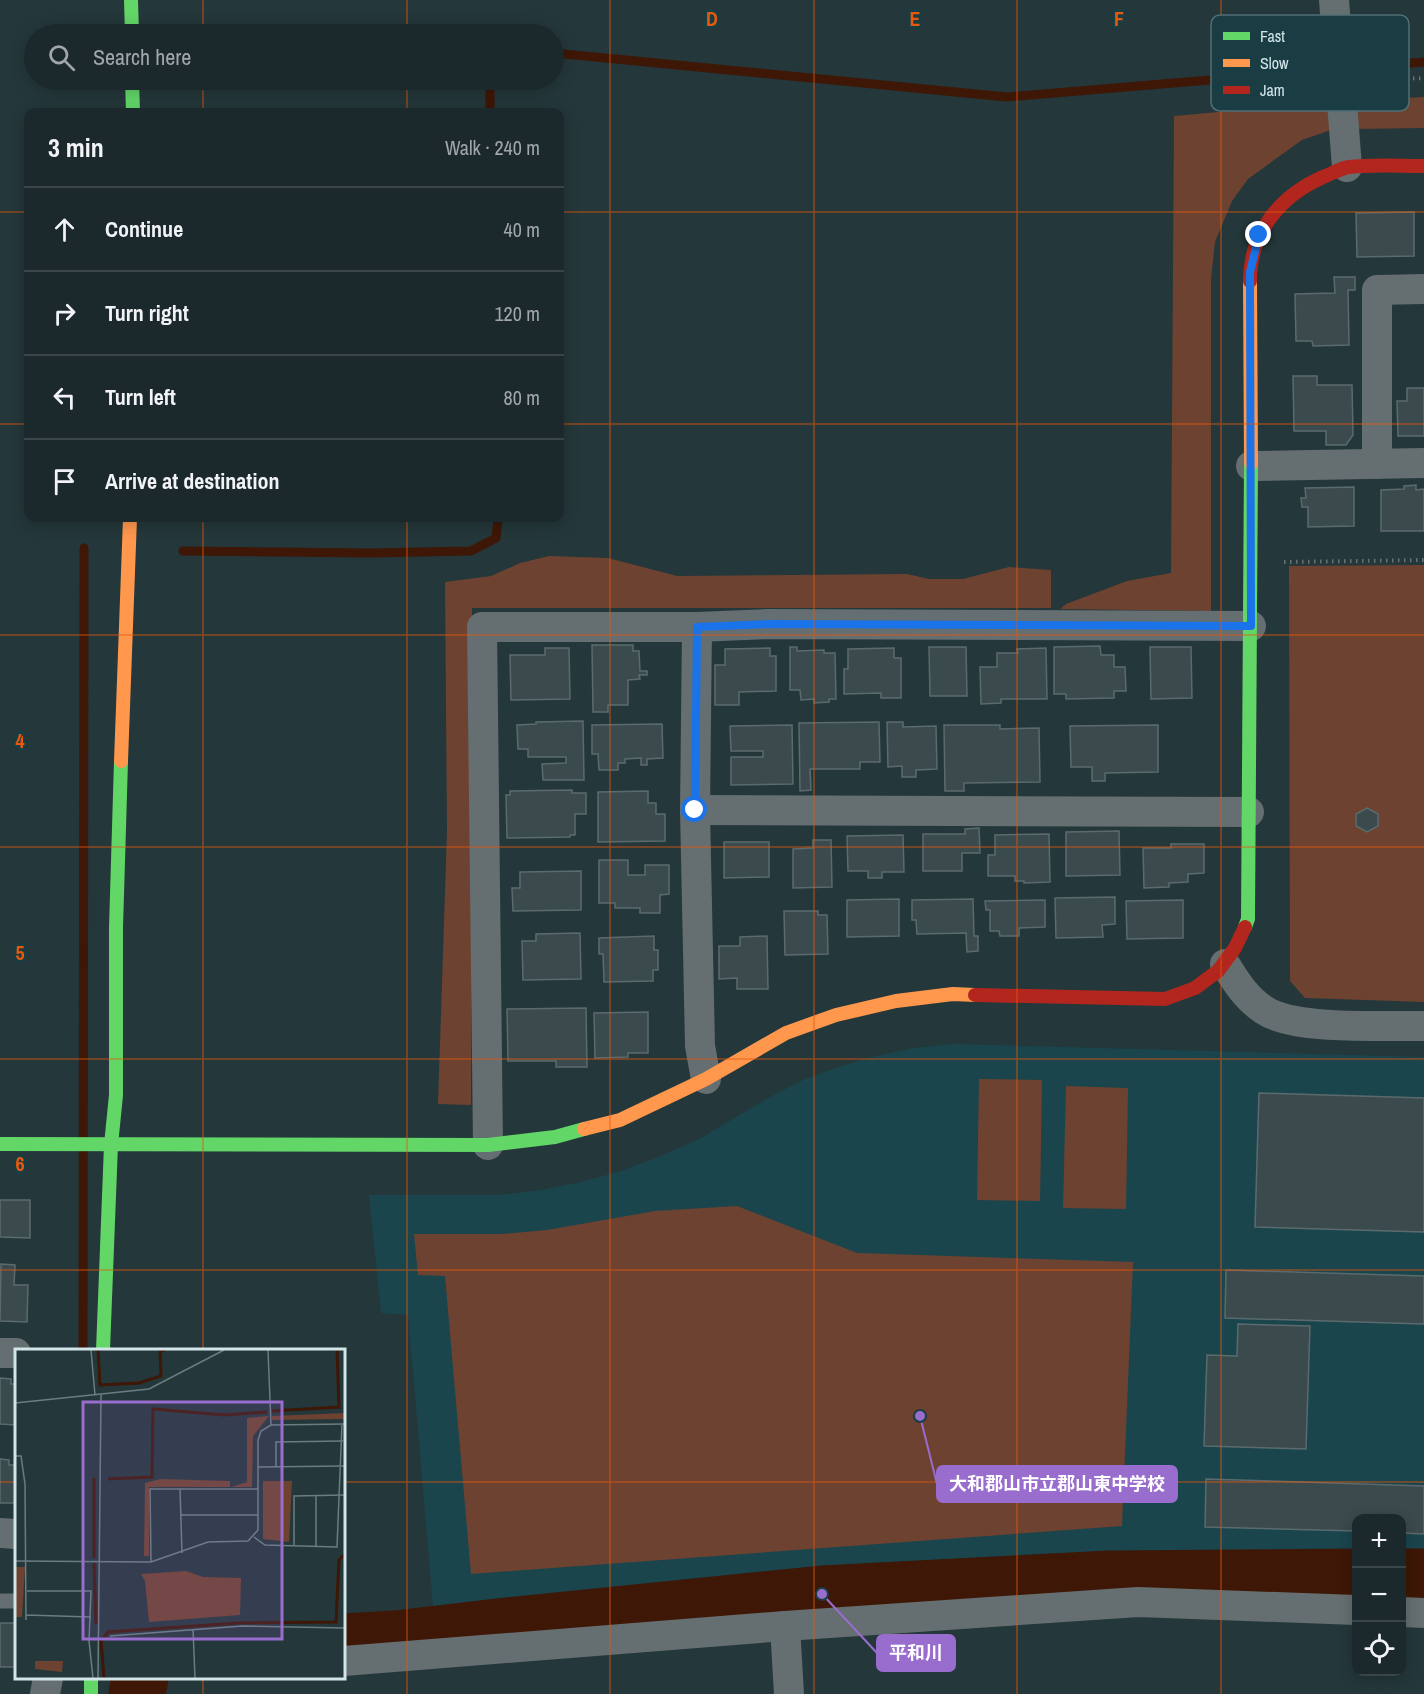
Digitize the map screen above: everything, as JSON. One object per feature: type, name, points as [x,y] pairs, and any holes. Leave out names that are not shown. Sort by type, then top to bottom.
[{"type":"street","points":[[131,0],[132,24]]},
{"type":"street","points":[[1334,0],[1335,15]]},
{"type":"street","points":[[132,90],[133,108]]},
{"type":"street","points":[[1343,111],[1347,167]]},
{"type":"street","points":[[0,1144],[488,1144],[555,1137],[620,1120],[706,1079],[786,1033],[836,1015],[896,1001],[953,994],[1165,999],[1197,987],[1212,978],[1226,964],[1236,948],[1248,919],[1251,626],[1250,272],[1259,235],[1274,211],[1305,185],[1347,167],[1424,166]]},
{"type":"street","points":[[1377,464],[1377,290],[1424,289]]},
{"type":"street","points":[[1251,466],[1424,463]]},
{"type":"street","points":[[103,1349],[111,1145],[116,1095],[116,928],[130,522]]},
{"type":"street","points":[[488,1144],[482,627],[697,627],[768,624],[1251,626]]},
{"type":"street","points":[[697,627],[695,810],[700,1046],[706,1079]]},
{"type":"street","points":[[695,810],[1249,812]]},
{"type":"street","points":[[1226,964],[1241,991],[1265,1011],[1302,1024],[1424,1026]]},
{"type":"street","points":[[0,1533],[15,1534]]},
{"type":"street","points":[[345,1661],[785,1626],[1138,1602],[1352,1610]]},
{"type":"street","points":[[1406,1612],[1424,1612]]},
{"type":"street","points":[[785,1626],[789,1694]]},
{"type":"street","points":[[45,1694],[48,1679]]},
{"type":"path","points":[[1409,79],[1424,78]]},
{"type":"path","points":[[1280,562],[1424,560]]},
{"type":"shaded area","points":[[1424,97],[1424,128],[1354,129],[1353,111],[1409,111],[1409,98]]},
{"type":"shaded area","points":[[1230,111],[1331,111],[1331,130],[1302,140],[1248,179],[1232,201],[1215,242],[1211,279],[1211,611],[1060,609],[1066,604],[1127,581],[1171,573],[1174,116]]},
{"type":"shaded area","points":[[549,556],[608,558],[677,576],[907,574],[929,579],[963,579],[1009,567],[1051,570],[1051,608],[472,608],[471,1105],[438,1104],[447,831],[445,582],[491,576],[520,563]]},
{"type":"shaded area","points":[[1424,565],[1424,1002],[1305,998],[1290,981],[1289,566]]},
{"type":"shaded area","points":[[953,1044],[1424,1057],[1424,1572],[1406,1571],[1406,1514],[1352,1514],[1352,1570],[1147,1564],[434,1617],[408,1315],[381,1313],[369,1195],[500,1195],[581,1182],[621,1171],[701,1138],[803,1080],[876,1056],[914,1048]]},
{"type":"shaded area","points":[[979,1079],[1042,1080],[1040,1201],[977,1200]]},
{"type":"shaded area","points":[[1066,1086],[1128,1088],[1126,1209],[1063,1208]]},
{"type":"shaded area","points":[[737,1206],[857,1253],[1133,1262],[1122,1526],[471,1574],[445,1276],[418,1275],[414,1234],[502,1234],[547,1230],[655,1211]]},
{"type":"building","points":[[1414,212],[1414,256],[1357,257],[1356,213]]},
{"type":"building","points":[[1334,277],[1355,277],[1355,290],[1348,290],[1349,345],[1313,346],[1312,341],[1296,341],[1295,294],[1335,293]]},
{"type":"building","points":[[1293,376],[1317,376],[1317,385],[1352,385],[1353,435],[1346,445],[1326,445],[1326,431],[1294,431]]},
{"type":"building","points":[[1407,388],[1424,388],[1424,436],[1398,436],[1397,401],[1407,401]]},
{"type":"building","points":[[1416,485],[1416,490],[1424,489],[1424,531],[1381,531],[1381,490],[1404,489],[1404,486]]},
{"type":"building","points":[[1354,487],[1354,526],[1308,527],[1308,507],[1302,507],[1301,498],[1306,498],[1305,488]]},
{"type":"building","points":[[592,645],[633,645],[633,651],[639,651],[640,671],[647,671],[647,675],[639,675],[640,679],[628,680],[628,705],[608,705],[608,712],[593,712]]},
{"type":"building","points":[[1100,646],[1101,655],[1114,655],[1114,667],[1125,667],[1126,691],[1114,691],[1114,698],[1066,699],[1066,694],[1054,694],[1054,647]]},
{"type":"building","points":[[790,647],[797,647],[797,651],[824,650],[824,653],[835,653],[836,699],[814,703],[814,699],[801,700],[800,690],[790,690]]},
{"type":"building","points":[[929,647],[966,647],[967,696],[930,696]]},
{"type":"building","points":[[1150,647],[1191,647],[1192,698],[1151,699]]},
{"type":"building","points":[[545,648],[569,648],[570,699],[511,700],[510,655],[545,655]]},
{"type":"building","points":[[770,648],[770,656],[776,656],[776,691],[739,692],[739,705],[715,705],[715,665],[725,665],[725,649]]},
{"type":"building","points":[[894,648],[894,658],[901,658],[901,698],[881,698],[881,693],[844,694],[844,669],[848,669],[848,649]]},
{"type":"building","points":[[1046,648],[1047,699],[1001,699],[1001,703],[981,704],[980,667],[997,667],[997,653],[1018,653],[1017,649]]},
{"type":"building","points":[[583,721],[584,780],[543,780],[542,764],[566,763],[566,757],[528,757],[528,749],[518,749],[517,725],[536,724],[536,722]]},
{"type":"building","points":[[879,722],[880,762],[860,762],[860,769],[810,769],[811,790],[800,791],[799,723]]},
{"type":"building","points":[[887,722],[903,722],[903,727],[936,726],[937,769],[916,770],[916,777],[902,777],[902,766],[888,767]]},
{"type":"building","points":[[662,724],[663,758],[647,759],[647,765],[641,765],[641,758],[625,759],[625,763],[618,763],[618,770],[599,770],[598,754],[592,754],[592,725]]},
{"type":"building","points":[[792,725],[793,784],[731,785],[731,757],[763,757],[763,751],[731,751],[730,726]]},
{"type":"building","points":[[944,725],[1000,725],[1000,729],[1039,728],[1040,782],[964,783],[964,791],[945,791]]},
{"type":"building","points":[[1158,725],[1158,772],[1105,773],[1105,781],[1092,781],[1092,767],[1071,767],[1070,726]]},
{"type":"building","points":[[572,790],[572,793],[586,793],[586,814],[575,814],[575,835],[507,838],[506,795],[510,795],[510,791]]},
{"type":"building","points":[[648,791],[648,803],[656,803],[656,814],[665,814],[665,841],[598,842],[598,792]]},
{"type":"building","points":[[1367,808],[1378,814],[1378,826],[1367,832],[1356,826],[1356,814]]},
{"type":"building","points":[[979,828],[980,853],[962,853],[962,871],[923,871],[923,834],[965,834],[965,829]]},
{"type":"building","points":[[1119,831],[1120,875],[1066,876],[1066,832]]},
{"type":"building","points":[[1049,834],[1050,882],[1024,883],[1024,881],[1015,881],[1015,876],[988,876],[988,855],[995,855],[995,835]]},
{"type":"building","points":[[903,835],[904,872],[882,872],[882,878],[868,878],[868,871],[848,871],[847,836]]},
{"type":"building","points":[[813,840],[831,840],[832,887],[793,888],[793,849],[813,848]]},
{"type":"building","points":[[724,842],[769,842],[769,877],[724,878]]},
{"type":"building","points":[[1171,844],[1204,844],[1204,873],[1188,874],[1188,882],[1169,883],[1169,887],[1144,888],[1143,848],[1171,848]]},
{"type":"building","points":[[599,860],[628,860],[628,875],[645,875],[645,865],[669,865],[669,894],[660,895],[660,913],[640,913],[640,908],[615,908],[615,903],[599,903]]},
{"type":"building","points":[[581,871],[581,910],[513,911],[512,888],[520,888],[520,872]]},
{"type":"building","points":[[1115,897],[1115,924],[1102,925],[1103,937],[1056,938],[1055,898]]},
{"type":"building","points":[[899,899],[899,936],[847,937],[847,900]]},
{"type":"building","points":[[973,899],[974,936],[978,936],[978,951],[967,952],[966,933],[917,934],[916,920],[912,920],[912,900]]},
{"type":"building","points":[[1045,900],[1045,927],[1019,928],[1019,936],[1000,936],[999,931],[990,931],[990,910],[986,910],[985,901]]},
{"type":"building","points":[[1183,900],[1183,938],[1127,939],[1126,901]]},
{"type":"building","points":[[784,911],[818,911],[818,915],[827,915],[828,954],[785,955]]},
{"type":"building","points":[[580,933],[581,979],[523,980],[522,941],[536,941],[536,934]]},
{"type":"building","points":[[654,936],[654,950],[658,950],[658,970],[653,970],[653,981],[604,982],[603,954],[599,954],[599,938]]},
{"type":"building","points":[[767,936],[768,989],[737,989],[737,978],[719,979],[719,946],[740,946],[740,937]]},
{"type":"building","points":[[586,1008],[587,1067],[556,1067],[556,1061],[508,1061],[507,1009]]},
{"type":"building","points":[[648,1012],[648,1053],[628,1053],[628,1057],[595,1058],[594,1013]]},
{"type":"building","points":[[1259,1093],[1424,1098],[1424,1232],[1255,1227]]},
{"type":"building","points":[[0,1200],[30,1200],[30,1238],[0,1237]]},
{"type":"building","points":[[1,1264],[15,1265],[14,1285],[28,1285],[27,1322],[0,1321]]},
{"type":"building","points":[[1226,1270],[1424,1276],[1424,1324],[1225,1318]]},
{"type":"building","points":[[1238,1324],[1310,1326],[1306,1449],[1204,1446],[1207,1355],[1237,1356]]},
{"type":"building","points":[[0,1378],[11,1379],[11,1384],[15,1384],[15,1425],[0,1424]]},
{"type":"building","points":[[0,1459],[9,1460],[9,1465],[15,1465],[15,1503],[0,1503]]},
{"type":"building","points":[[1206,1479],[1424,1486],[1424,1534],[1406,1533],[1406,1514],[1352,1514],[1352,1531],[1205,1527]]},
{"type":"building","points":[[0,1623],[15,1623],[15,1667],[0,1667]]},
{"type":"waterway","points":[[564,54],[1007,97],[1211,80]]},
{"type":"waterway","points":[[1409,63],[1424,62]]},
{"type":"waterway","points":[[490,90],[490,108]]},
{"type":"waterway","points":[[183,551],[370,553],[471,551],[496,538],[498,522]]},
{"type":"waterway","points":[[83,1349],[84,548]]},
{"type":"waterway","points":[[345,1642],[396,1639],[822,1594],[1110,1579],[1352,1577]]},
{"type":"waterway","points":[[1406,1577],[1424,1577]]},
{"type":"waterway","points":[[137,1694],[140,1679]]},
{"type":"traffic: fast","points":[[131,0],[132,24]]},
{"type":"traffic: fast","points":[[132,90],[133,108]]},
{"type":"traffic: fast","points":[[1245,927],[1248,919],[1251,463]]},
{"type":"traffic: fast","points":[[103,1349],[111,1145],[116,1095],[116,928],[121,761]]},
{"type":"traffic: fast","points":[[0,1144],[488,1145],[555,1137],[584,1129]]},
{"type":"traffic: fast","points":[[91,1679],[91,1694]]},
{"type":"traffic: slow","points":[[1250,281],[1251,463]]},
{"type":"traffic: slow","points":[[121,761],[130,522]]},
{"type":"traffic: slow","points":[[584,1129],[620,1120],[706,1079],[786,1033],[836,1015],[896,1001],[953,994],[975,995]]},
{"type":"traffic: jam","points":[[1250,281],[1251,263],[1262,232],[1270,218],[1293,194],[1336,171],[1349,167],[1424,166]]},
{"type":"traffic: jam","points":[[975,995],[1165,999],[1195,988],[1218,971],[1235,948],[1245,927]]},
{"type":"place","name":"大和郡山市立郡山東中学校","points":[[920,1416]]},
{"type":"place","name":"平和川","points":[[822,1594]]},
{"type":"route","points":[[695,810],[697,627],[768,624],[1251,626],[1250,272],[1259,235]]}]
